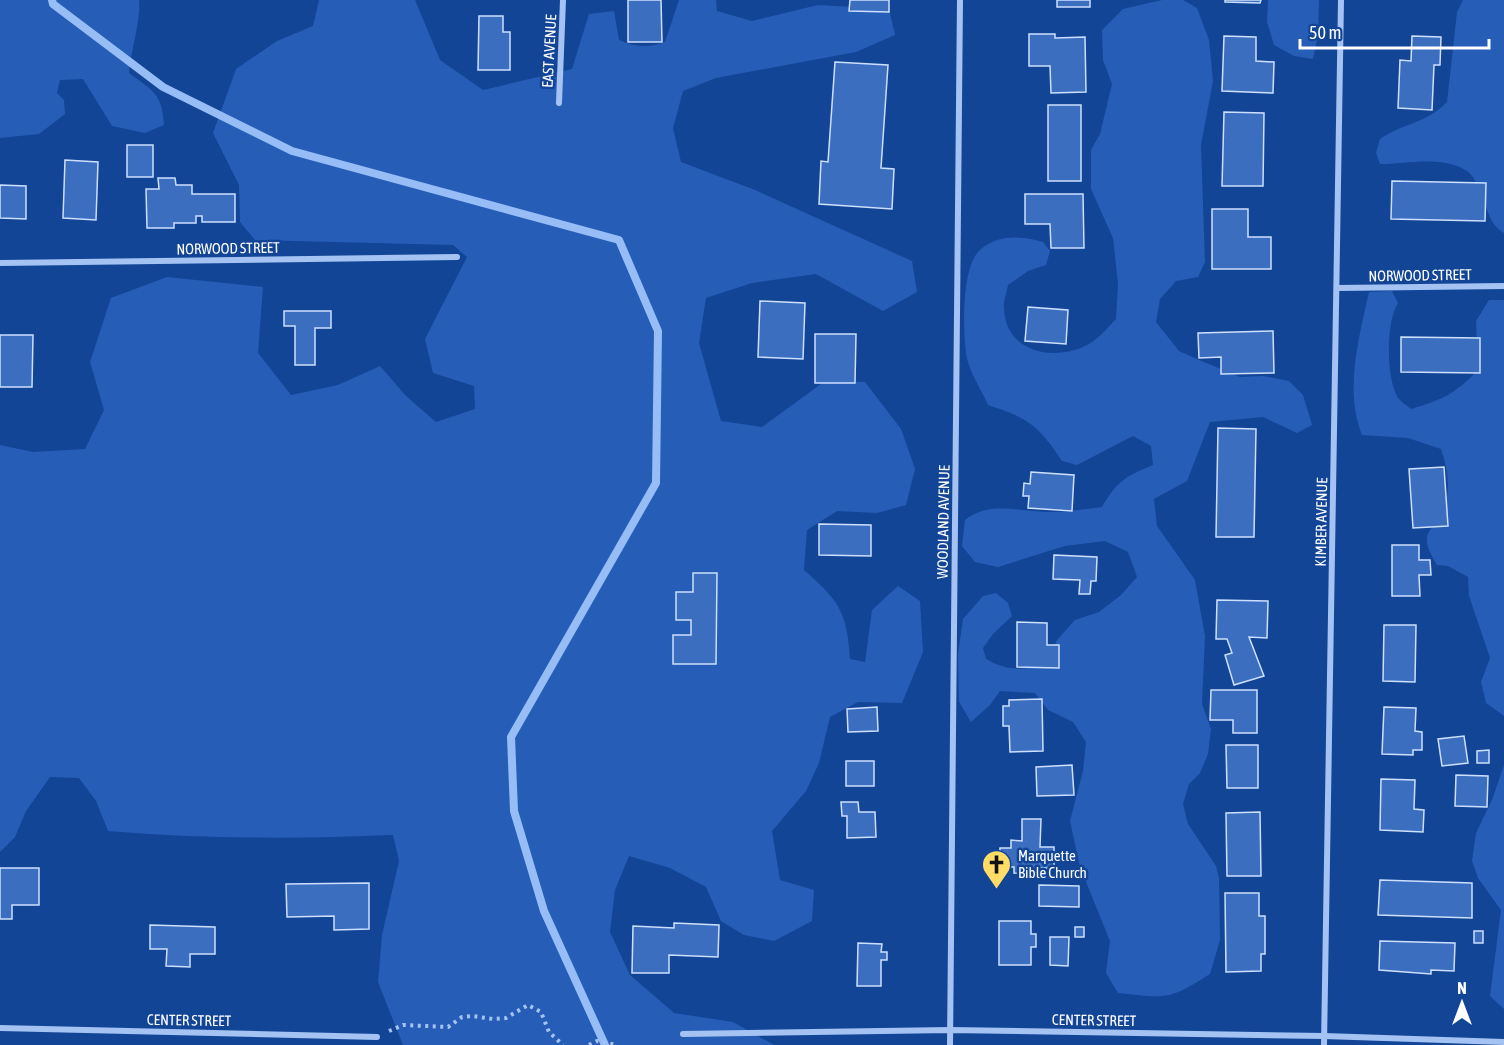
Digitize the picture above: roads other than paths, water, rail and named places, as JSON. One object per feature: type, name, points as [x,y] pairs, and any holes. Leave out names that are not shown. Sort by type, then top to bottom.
[{"type":"street","name":"EAST AVENUE","points":[[559,103],[563,0]]},
{"type":"street","name":"WOODLAND AVENUE","points":[[950,1045],[960,0]]},
{"type":"street","name":"KIMBER AVENUE","points":[[1324,1045],[1341,0]]},
{"type":"street","name":"NORWOOD STREET","points":[[0,263],[457,257]]},
{"type":"street","name":"NORWOOD STREET","points":[[1337,288],[1504,286]]},
{"type":"street","name":"CENTER STREET","points":[[0,1028],[377,1037]]},
{"type":"street","name":"CENTER STREET","points":[[683,1034],[950,1030],[1324,1036],[1504,1042]]},
{"type":"waterway","points":[[52,0],[53,4],[163,87],[292,151],[619,240],[658,331],[656,483],[511,737],[514,811],[544,911],[605,1045]]},
{"type":"place","name":"Marquette Bible Church","points":[[997,890]]}]
